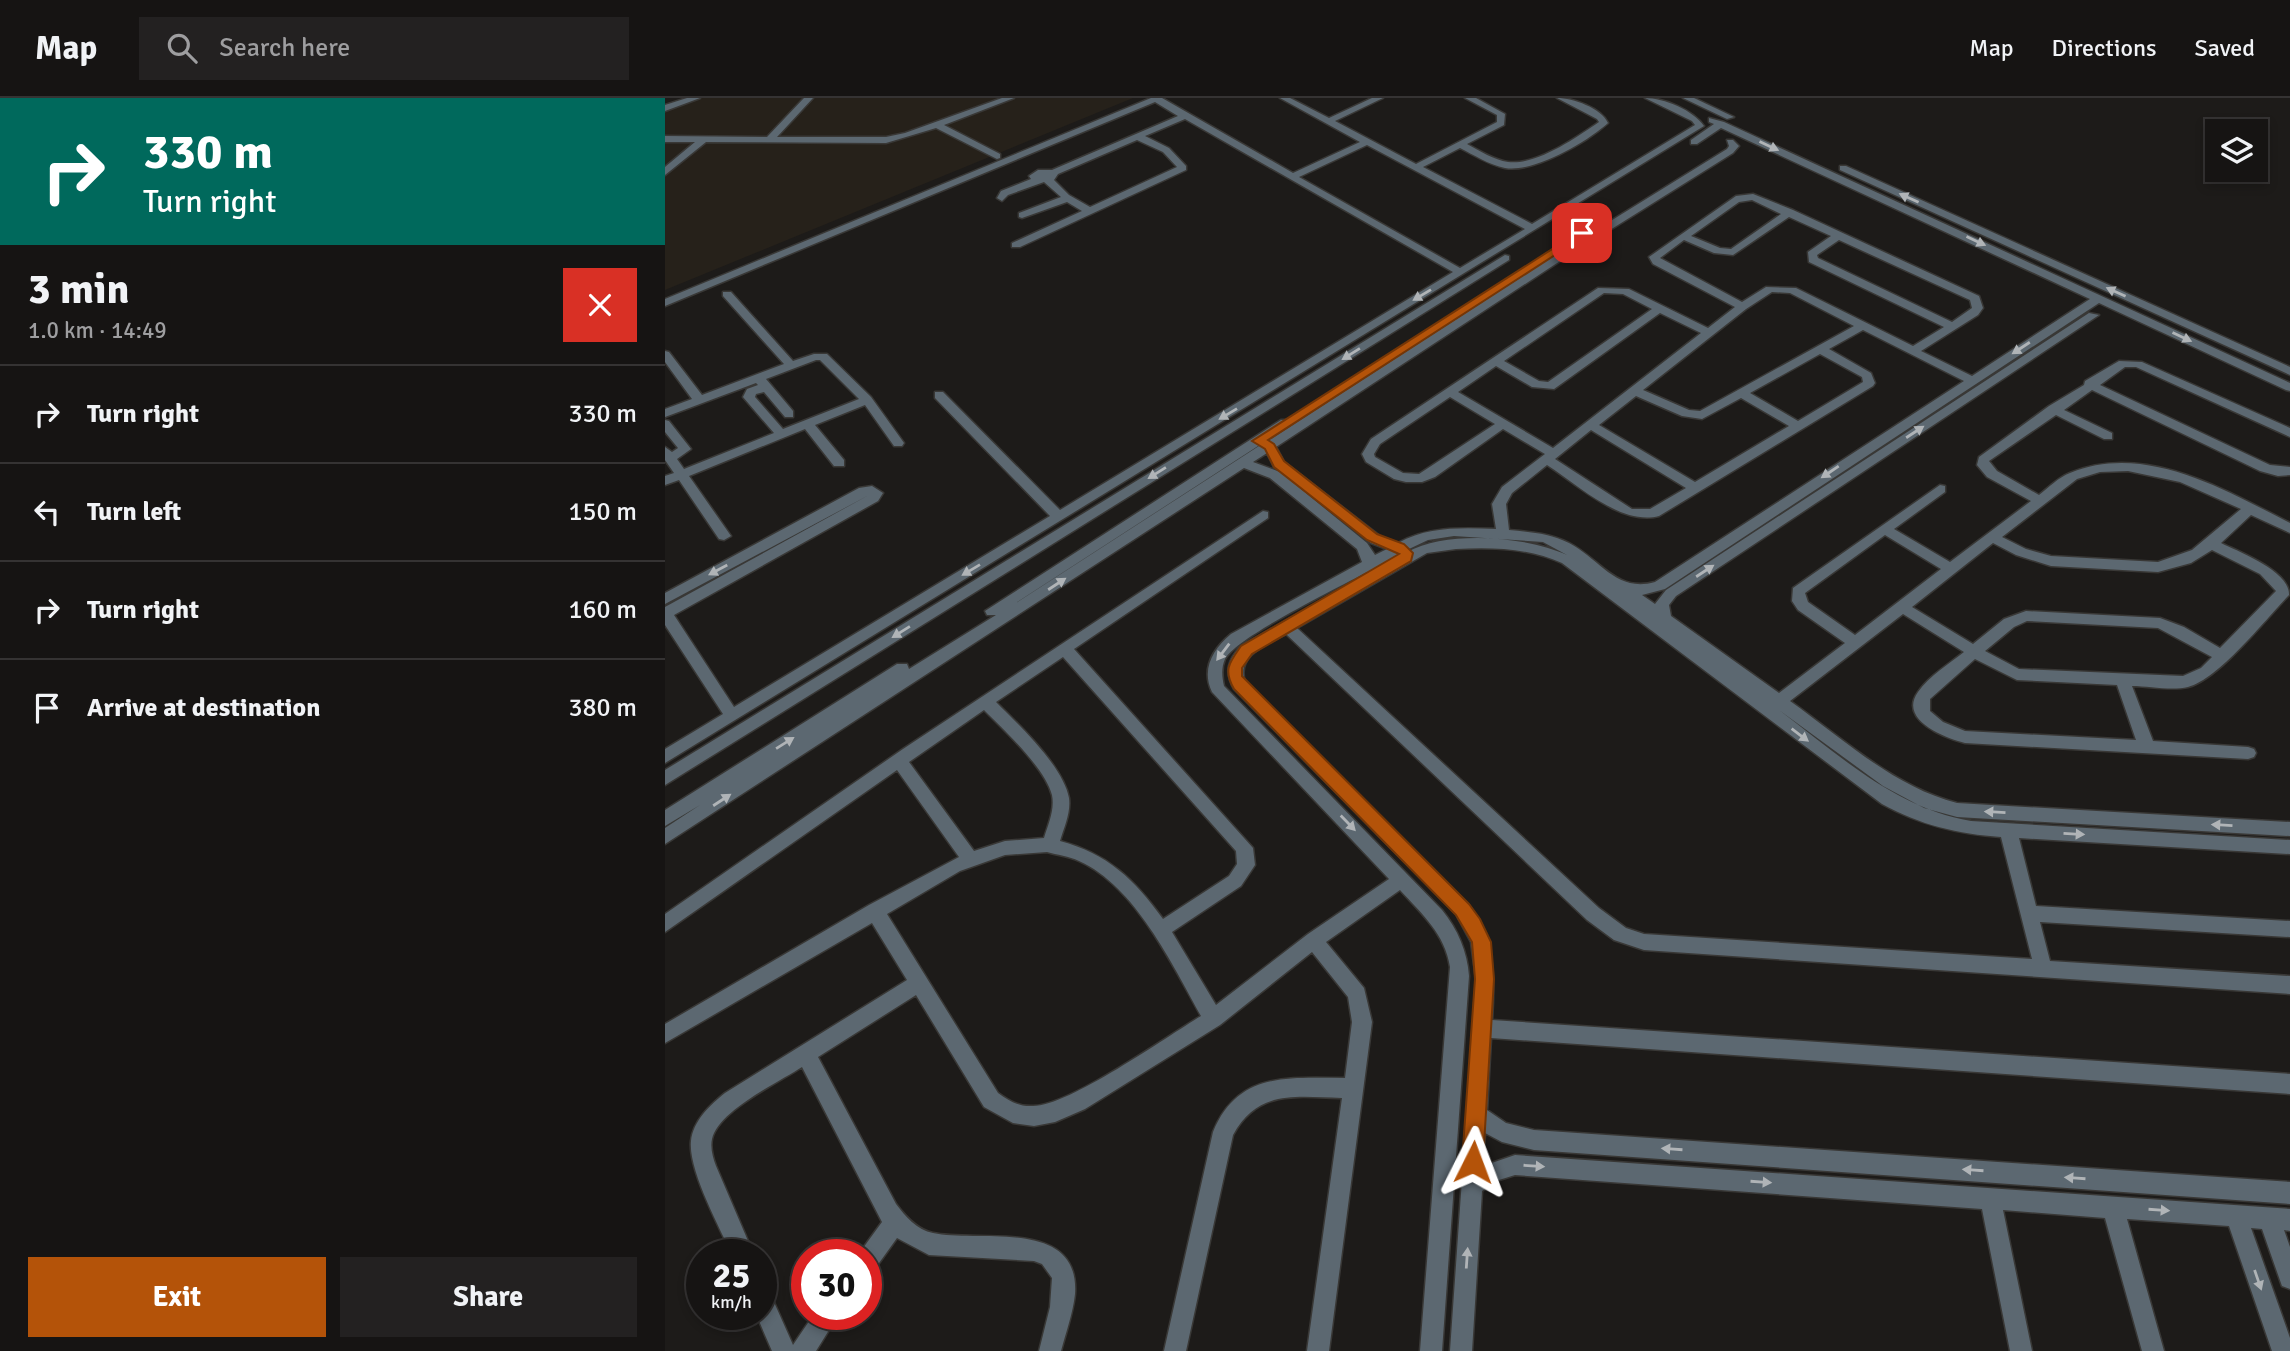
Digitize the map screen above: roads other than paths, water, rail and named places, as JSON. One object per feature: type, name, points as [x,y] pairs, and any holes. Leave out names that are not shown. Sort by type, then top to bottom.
[{"type":"street","points":[[665,102],[678,98]]},
{"type":"street","points":[[768,141],[809,98]]},
{"type":"street","points":[[665,139],[875,141],[908,135],[982,105],[1010,98]]},
{"type":"street","points":[[665,303],[674,292],[1138,98]]},
{"type":"street","points":[[1284,98],[1533,229]]},
{"type":"street","points":[[1329,121],[1379,98]]},
{"type":"street","points":[[1417,167],[1498,127],[1503,120],[1501,114],[1469,98]]},
{"type":"street","points":[[1461,145],[1504,164],[1513,165],[1551,154],[1604,123],[1601,117],[1561,98]]},
{"type":"street","points":[[1649,98],[1710,128],[1743,134],[2290,387]]},
{"type":"street","points":[[1662,98],[1710,128]]},
{"type":"street","points":[[1687,98],[2290,370]]},
{"type":"street","points":[[665,108],[692,99]]},
{"type":"street","points":[[674,292],[1012,160],[1157,99],[1460,272]]},
{"type":"street","points":[[1002,198],[1004,193],[1035,178],[1049,175],[1185,116]]},
{"type":"street","points":[[937,125],[997,156]]},
{"type":"street","points":[[665,757],[1460,272],[1710,128]]},
{"type":"street","points":[[665,778],[1710,128]]},
{"type":"street","points":[[665,837],[932,661],[1038,597],[1264,444],[1730,151],[1734,146],[1730,142],[1743,134]]},
{"type":"street","points":[[1016,244],[1183,167],[1166,150],[1137,136]]},
{"type":"street","points":[[665,172],[703,140]]},
{"type":"street","points":[[1292,177],[1369,141]]},
{"type":"street","points":[[1012,160],[1049,175],[1067,198],[1089,211]]},
{"type":"street","points":[[1012,160],[1035,178]]},
{"type":"street","points":[[1841,179],[1851,178],[1854,173]]},
{"type":"street","points":[[1865,190],[1868,185],[1879,184]]},
{"type":"street","points":[[1742,307],[1654,260],[1655,254],[1740,197],[1753,197],[1975,298],[1978,309],[1913,351]]},
{"type":"street","points":[[1022,215],[1067,198]]},
{"type":"street","points":[[1683,236],[1718,251],[1733,252],[1790,212]]},
{"type":"street","points":[[1839,235],[1814,252],[1813,260],[1952,326]]},
{"type":"street","points":[[1503,534],[1499,504],[1503,495],[1765,291],[1788,289],[1971,380]]},
{"type":"street","points":[[1503,424],[1430,474],[1417,479],[1402,479],[1370,459],[1369,450],[1375,442],[1602,290],[1626,291],[1710,333]]},
{"type":"street","points":[[727,294],[792,365]]},
{"type":"street","points":[[1625,589],[1645,590],[1660,586],[1971,380],[2105,301]]},
{"type":"street","points":[[1664,617],[1662,604],[1671,593],[2105,301]]},
{"type":"street","points":[[1495,361],[1540,386],[1554,385],[1660,308]]},
{"type":"street","points":[[1635,391],[1697,416],[1707,413],[1863,326]]},
{"type":"street","points":[[1450,392],[1503,424],[1622,509],[1635,514],[1654,513],[1870,381],[1864,373],[1820,349]]},
{"type":"street","points":[[665,354],[699,400]]},
{"type":"street","points":[[781,434],[749,397],[751,392],[792,365],[814,357],[826,357],[867,400],[898,443]]},
{"type":"street","points":[[2040,501],[1992,474],[1983,465],[1983,460],[2117,364],[2138,364],[2290,433]]},
{"type":"street","points":[[665,413],[699,400],[762,383]]},
{"type":"street","points":[[762,383],[788,412],[768,419]]},
{"type":"street","points":[[2089,384],[2265,468],[2278,472],[2290,471]]},
{"type":"street","points":[[1742,394],[1798,426]]},
{"type":"street","points":[[939,395],[1059,517]]},
{"type":"street","points":[[665,481],[867,400]]},
{"type":"street","points":[[2053,409],[2108,436]]},
{"type":"street","points":[[665,424],[685,449],[668,454],[724,536]]},
{"type":"street","points":[[807,424],[839,463]]},
{"type":"street","points":[[1591,425],[1695,488]]},
{"type":"street","points":[[1200,430],[1275,475],[1362,547],[1374,568]]},
{"type":"street","points":[[1264,444],[1279,464],[1372,537],[1403,553]]},
{"type":"street","points":[[665,819],[1246,458]]},
{"type":"street","points":[[1773,706],[2080,473],[2126,468],[2165,474],[2187,480],[2290,529]]},
{"type":"street","points":[[1856,643],[1803,606],[1797,596],[1798,591],[1940,489]]},
{"type":"street","points":[[665,599],[755,557],[873,498],[876,493],[872,490],[864,491],[755,557],[665,613],[732,716]]},
{"type":"street","points":[[1993,537],[2036,558],[2142,568],[2175,565],[2189,560],[2212,544],[2249,509]]},
{"type":"street","points":[[665,924],[899,761],[1263,515]]},
{"type":"street","points":[[1884,529],[1951,569]]},
{"type":"street","points":[[1403,553],[1417,539],[1444,533],[1503,534],[1559,543],[1664,617],[1877,792],[1911,813],[1948,825],[2290,847]]},
{"type":"street","points":[[1431,1351],[1459,959],[1447,929],[1217,688],[1214,668],[1218,657],[1236,638],[1403,553],[1450,543],[1538,549],[1559,555],[1773,706],[1889,781],[1930,803],[1957,810],[2290,829]]},
{"type":"street","points":[[1902,607],[2005,670],[2029,676],[2185,682],[2200,676],[2222,656],[2284,592],[2284,587],[2274,576],[2212,544]]},
{"type":"street","points":[[1374,568],[1246,650],[1234,667],[1239,685],[1462,909],[1482,942],[1485,962],[1482,1028],[1461,1351]]},
{"type":"street","points":[[2222,656],[2160,623],[2036,616],[2016,618],[1921,698],[1926,717],[1944,732],[1965,737],[2248,753]]},
{"type":"street","points":[[1286,626],[1593,914],[1628,938],[1644,942],[2290,985]]},
{"type":"street","points":[[1065,649],[1244,848],[1246,865],[1235,881],[1162,929]]},
{"type":"street","points":[[2123,681],[2147,748]]},
{"type":"street","points":[[986,702],[1056,782],[1061,799],[1059,817],[1050,844]]},
{"type":"street","points":[[1291,765],[1308,754]]},
{"type":"street","points":[[899,761],[969,858]]},
{"type":"street","points":[[2123,820],[2131,837]]},
{"type":"street","points":[[2008,830],[2043,968]]},
{"type":"street","points":[[665,1034],[969,858],[1010,846],[1050,844],[1081,852],[1105,865],[1162,929],[1213,1019]]},
{"type":"street","points":[[875,911],[991,1100],[1004,1111],[1021,1116],[1040,1116],[1060,1111],[1213,1019],[1314,940],[1402,879]]},
{"type":"street","points":[[2029,913],[2290,929]]},
{"type":"street","points":[[1314,940],[1353,989],[1361,1008],[1362,1022],[1318,1351]]},
{"type":"street","points":[[736,1239],[702,1156],[703,1134],[719,1110],[919,983]]},
{"type":"street","points":[[1482,1028],[2290,1084]]},
{"type":"street","points":[[806,1054],[895,1222],[910,1236],[929,1244],[1034,1250],[1047,1253],[1058,1261],[1064,1273],[1064,1289],[1050,1351]]},
{"type":"street","points":[[1175,1351],[1223,1132],[1229,1116],[1247,1099],[1269,1090],[1353,1088]]},
{"type":"street","points":[[1475,1114],[1502,1132],[1534,1140],[2290,1193]]},
{"type":"street","points":[[1471,1186],[1484,1176],[1515,1165],[2279,1219],[2290,1278]]},
{"type":"street","points":[[2041,1175],[2048,1202]]},
{"type":"street","points":[[1990,1198],[2021,1351]]},
{"type":"street","points":[[2113,1207],[2153,1351]]},
{"type":"street","points":[[2236,1216],[2283,1351]]},
{"type":"street","points":[[882,1240],[895,1222]]},
{"type":"street","points":[[1435,1300],[1464,1303]]},
{"type":"street","points":[[775,1330],[784,1351]]},
{"type":"street","points":[[802,1351],[817,1330]]}]
